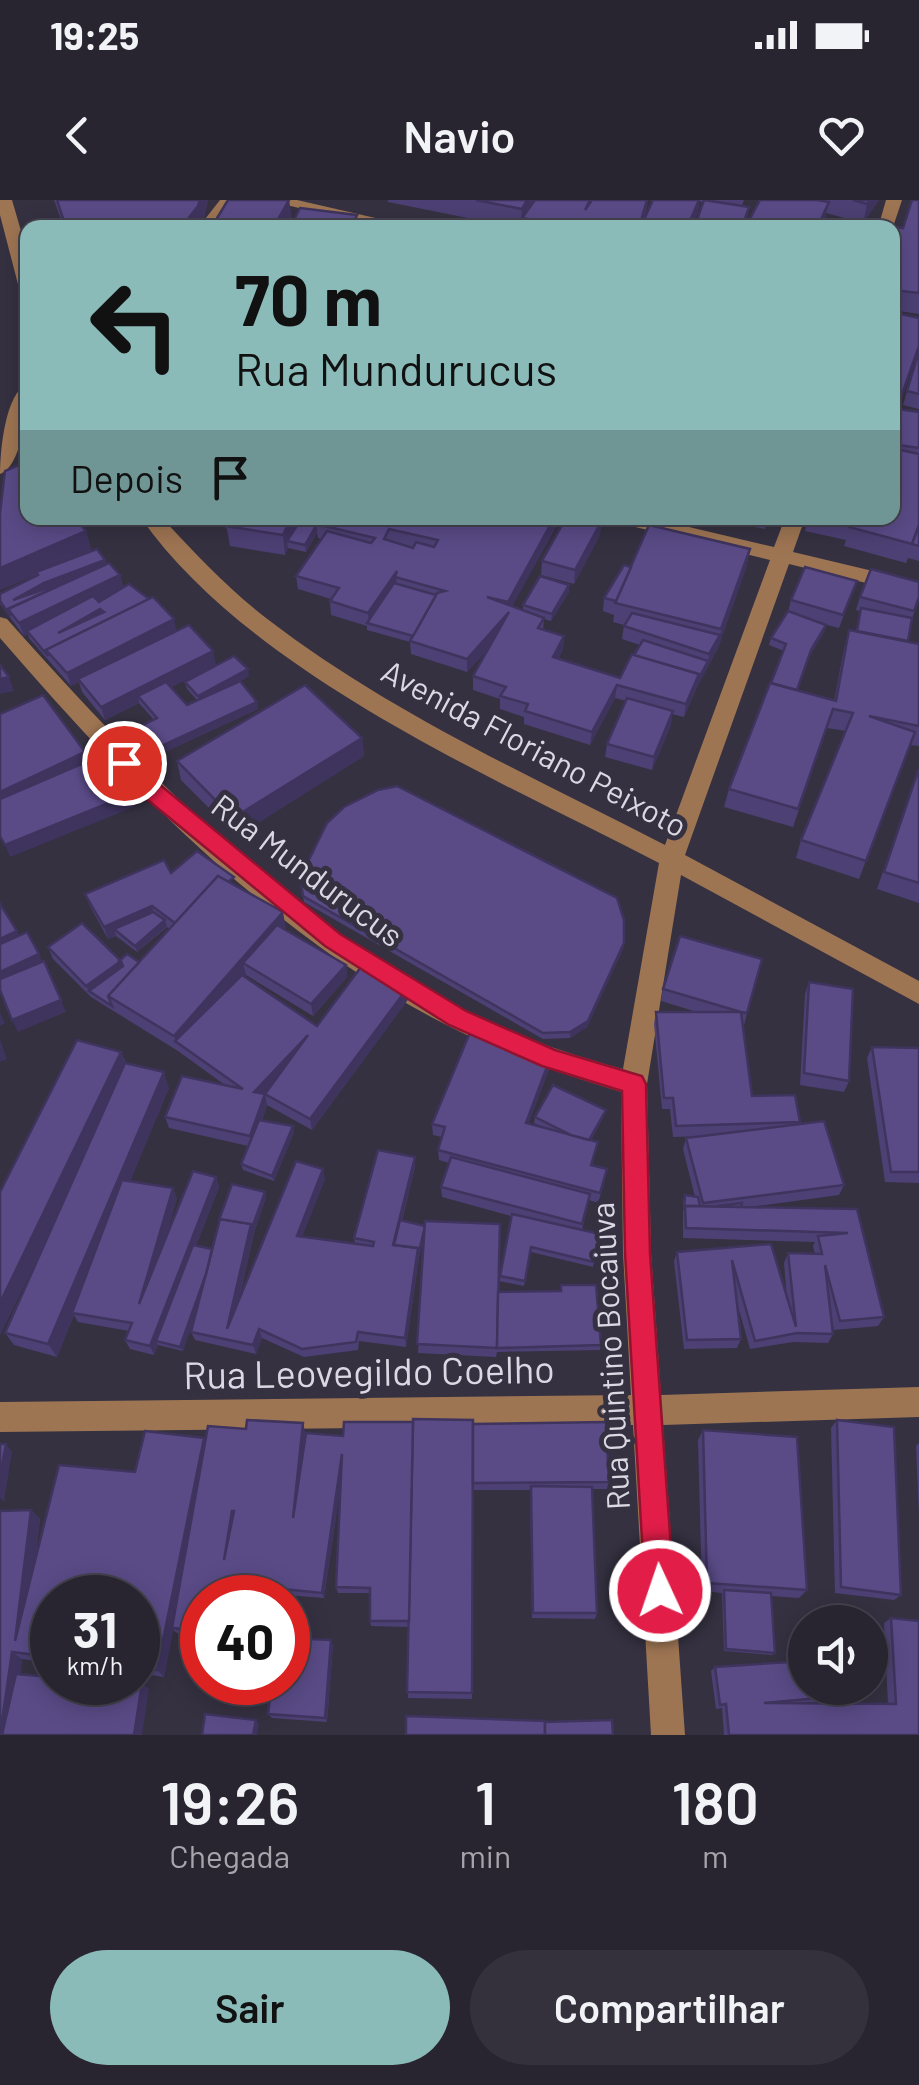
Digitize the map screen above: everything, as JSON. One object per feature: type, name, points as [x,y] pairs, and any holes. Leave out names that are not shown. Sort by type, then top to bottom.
[{"type":"street","points":[[4,200],[20,259]]},
{"type":"street","points":[[212,220],[228,200]]},
{"type":"street","points":[[273,200],[363,220]]},
{"type":"street","points":[[0,468],[20,411]]},
{"type":"street","name":"Avenida Floriano Peixoto","points":[[156,525],[189,565],[292,650],[400,720],[672,858],[919,993]]},
{"type":"street","points":[[654,525],[919,589]]},
{"type":"street","name":"Rua Quintino Bocaiuva","points":[[668,1735],[638,1253],[634,1084],[672,858],[793,525]]},
{"type":"street","name":"Rua Mundurucus","points":[[0,624],[71,708],[150,790],[332,940],[458,1018],[551,1059],[634,1084]]},
{"type":"street","name":"Rua Leovegildo Coelho","points":[[0,1417],[649,1410],[919,1402]]},
{"type":"building","points":[[57,200],[200,200],[187,220],[63,220]]},
{"type":"building","points":[[228,200],[289,200],[278,220],[216,220]]},
{"type":"building","points":[[476,200],[527,200],[522,209]]},
{"type":"building","points":[[535,200],[590,200],[585,210],[592,200],[647,200],[641,220],[522,218]]},
{"type":"building","points":[[653,200],[699,200],[690,220],[644,220]]},
{"type":"building","points":[[704,200],[749,207],[745,220],[697,220]]},
{"type":"building","points":[[760,200],[829,202],[821,220],[749,220]]},
{"type":"building","points":[[912,200],[919,200],[919,293],[900,291],[900,228]]},
{"type":"building","points":[[300,208],[357,215],[355,220],[294,220]]},
{"type":"building","points":[[900,314],[919,318],[919,346],[900,400]]},
{"type":"building","points":[[919,351],[919,394],[907,391]]},
{"type":"building","points":[[900,409],[919,412],[919,448],[900,445]]},
{"type":"building","points":[[900,450],[919,454],[919,525],[912,544],[849,527],[900,525]]},
{"type":"building","points":[[20,465],[20,525],[81,525],[86,531],[0,568],[5,471]]},
{"type":"building","points":[[227,525],[288,525],[283,535]]},
{"type":"building","points":[[297,525],[316,525],[305,545],[287,541]]},
{"type":"building","points":[[320,525],[550,525],[508,602],[487,597],[544,618],[538,628],[564,636],[553,657],[620,678],[632,654],[699,674],[686,704],[617,685],[592,732],[525,711],[528,704],[500,696],[506,687],[473,676],[509,612],[467,659],[410,641],[437,593],[445,591],[395,577],[397,571],[368,613],[330,601],[339,588],[296,576],[327,531],[371,543],[375,538]],"holes":[[[389,529],[438,540],[434,547],[416,542],[413,548],[384,539]]]},
{"type":"building","points":[[562,525],[599,525],[575,570],[542,561]]},
{"type":"building","points":[[649,525],[750,549],[721,629],[615,603]]},
{"type":"building","points":[[919,526],[919,546],[912,544]]},
{"type":"building","points":[[97,549],[105,560],[44,583],[13,600],[52,589],[8,609],[10,616],[0,601],[0,594],[38,575],[36,572]]},
{"type":"building","points":[[109,563],[120,575],[19,623],[8,609]]},
{"type":"building","points":[[624,565],[631,567],[616,601],[604,598]]},
{"type":"building","points":[[805,567],[857,581],[843,615],[791,600]]},
{"type":"building","points":[[871,569],[919,582],[914,611],[860,597]]},
{"type":"building","points":[[540,576],[569,585],[552,614],[523,605]]},
{"type":"building","points":[[394,583],[436,595],[413,636],[367,623]]},
{"type":"building","points":[[129,584],[149,599],[46,650],[48,656],[27,631],[93,596],[99,602]],"holes":[[[100,609],[104,612],[58,633]]]},
{"type":"building","points":[[153,597],[174,619],[67,673],[46,650]]},
{"type":"building","points":[[861,608],[912,618],[908,641],[857,631]]},
{"type":"building","points":[[788,611],[826,625],[811,650],[797,690],[771,683],[786,644],[771,638]]},
{"type":"building","points":[[632,613],[720,635],[709,654],[624,626]]},
{"type":"building","points":[[189,625],[213,651],[101,707],[78,679]]},
{"type":"building","points":[[849,630],[919,644],[919,726],[869,716],[915,732],[866,861],[801,840],[853,713],[833,709],[798,809],[729,789],[770,683],[836,701]]},
{"type":"building","points":[[643,640],[708,661],[698,680],[699,674],[634,655]]},
{"type":"building","points":[[234,656],[248,669],[198,696],[185,682]]},
{"type":"building","points":[[0,665],[9,677],[0,679]]},
{"type":"building","points":[[240,681],[257,702],[155,749],[139,727],[157,718],[138,696],[166,682],[187,705]]},
{"type":"building","points":[[305,685],[362,738],[233,818],[177,761]]},
{"type":"building","points":[[43,695],[85,752],[0,792],[0,714]]},
{"type":"building","points":[[627,698],[673,711],[654,757],[607,744]]},
{"type":"building","points":[[98,757],[108,773],[116,769],[131,794],[5,845],[0,836],[0,799]]},
{"type":"building","points":[[919,771],[919,883],[884,872]]},
{"type":"building","points":[[397,786],[617,898],[624,920],[624,943],[588,1021],[570,1032],[543,1033],[303,896],[300,878],[327,823],[344,807],[378,790]]},
{"type":"building","points":[[197,851],[234,877],[228,882],[218,876],[175,923],[152,906],[104,927],[85,894],[164,860],[171,873]]},
{"type":"building","points":[[218,876],[283,912],[174,1036],[108,996]]},
{"type":"building","points":[[0,904],[17,931],[0,939]]},
{"type":"building","points":[[153,912],[165,920],[135,946],[114,929]]},
{"type":"building","points":[[82,923],[121,961],[86,986],[48,947]]},
{"type":"building","points":[[277,925],[346,965],[311,1004],[243,963]]},
{"type":"building","points":[[27,932],[39,954],[0,972],[0,944]]},
{"type":"building","points":[[680,936],[762,959],[747,1013],[663,989]]},
{"type":"building","points":[[127,954],[139,962],[108,996],[112,1006],[89,991],[123,966],[118,962]]},
{"type":"building","points":[[44,961],[61,1000],[12,1020],[0,990],[0,979]]},
{"type":"building","points":[[364,963],[409,986],[310,1119],[265,1094],[250,1136],[165,1117],[182,1076],[243,1089],[175,1041],[242,975],[317,1026]],"holes":[[[308,1035],[265,1094],[254,1092]]]},
{"type":"building","points":[[809,982],[853,989],[849,1081],[804,1073]]},
{"type":"building","points":[[656,1012],[741,1012],[752,1096],[795,1095],[800,1122],[676,1126],[673,1098],[664,1098]]},
{"type":"building","points":[[471,1030],[551,1056],[526,1123],[598,1142],[591,1165],[607,1169],[600,1193],[438,1150],[445,1127],[432,1124]]},
{"type":"building","points":[[77,1040],[121,1052],[0,1303],[0,1192]]},
{"type":"building","points":[[872,1047],[919,1048],[919,1172],[891,1172]]},
{"type":"building","points":[[125,1063],[164,1072],[48,1344],[5,1333]]},
{"type":"building","points":[[553,1085],[606,1110],[589,1140],[535,1117]]},
{"type":"building","points":[[259,1120],[293,1126],[272,1176],[241,1164]]},
{"type":"building","points":[[824,1121],[844,1185],[703,1203],[686,1138]]},
{"type":"building","points":[[378,1150],[415,1157],[393,1245],[418,1248],[405,1338],[358,1332],[356,1342],[302,1349],[259,1329],[253,1345],[191,1332],[220,1219],[251,1224],[227,1329],[296,1161],[323,1169],[297,1236],[373,1246],[374,1242],[354,1238]]},
{"type":"building","points":[[451,1157],[590,1194],[582,1224],[441,1187]]},
{"type":"building","points":[[193,1171],[216,1177],[150,1346],[125,1340],[132,1323],[72,1313],[122,1180],[173,1188],[139,1304]]},
{"type":"building","points":[[232,1184],[265,1192],[252,1228],[251,1224],[219,1220]]},
{"type":"building","points":[[685,1195],[698,1197],[700,1206],[685,1206],[684,1210]]},
{"type":"building","points":[[685,1206],[857,1209],[884,1317],[840,1321],[825,1265],[833,1334],[797,1333],[755,1341],[732,1260],[741,1339],[687,1340],[677,1252],[771,1244],[796,1327],[788,1253],[822,1254],[818,1236],[848,1233],[686,1228]]},
{"type":"building","points":[[512,1214],[600,1234],[594,1262],[531,1247],[525,1281],[500,1276]]},
{"type":"building","points":[[400,1220],[425,1226],[419,1252],[418,1248],[394,1245]]},
{"type":"building","points":[[425,1221],[500,1224],[497,1348],[417,1344]]},
{"type":"building","points":[[193,1245],[212,1249],[180,1347],[156,1341]]},
{"type":"building","points":[[561,1285],[596,1285],[601,1345],[497,1348],[498,1292],[561,1291]]},
{"type":"building","points":[[413,1419],[473,1420],[472,1693],[407,1692]]},
{"type":"building","points":[[247,1420],[303,1423],[293,1518],[306,1433],[343,1436],[344,1422],[413,1422],[409,1621],[370,1621],[370,1588],[336,1587],[342,1454],[322,1593],[310,1592],[310,1575],[181,1575],[208,1426],[246,1429]]},
{"type":"building","points":[[837,1420],[894,1427],[901,1595],[841,1587]]},
{"type":"building","points":[[606,1422],[609,1482],[473,1483],[473,1424]]},
{"type":"building","points":[[703,1430],[797,1437],[807,1590],[707,1583]]},
{"type":"building","points":[[145,1431],[204,1438],[160,1655],[160,1575],[32,1575],[59,1465],[135,1472]]},
{"type":"building","points":[[0,1444],[6,1444],[0,1477]]},
{"type":"building","points":[[531,1486],[592,1487],[597,1613],[533,1613]]},
{"type":"building","points":[[31,1510],[15,1641],[30,1581],[30,1654],[12,1652],[0,1735],[0,1511]]},
{"type":"building","points":[[180,1583],[180,1629],[172,1628]]},
{"type":"building","points":[[724,1590],[771,1593],[775,1653],[726,1649]]},
{"type":"building","points":[[891,1618],[919,1621],[919,1735],[729,1735],[726,1704],[720,1705],[715,1667],[788,1662],[788,1701],[764,1703],[896,1704]]},
{"type":"building","points":[[310,1639],[331,1640],[325,1718],[268,1714],[269,1705],[310,1705]]},
{"type":"building","points":[[16,1674],[30,1675],[30,1705],[139,1705],[134,1735],[2,1735]]},
{"type":"building","points":[[205,1714],[256,1720],[253,1735],[202,1735]]},
{"type":"building","points":[[406,1716],[545,1721],[545,1735],[406,1735]]},
{"type":"building","points":[[612,1720],[613,1735],[545,1735],[545,1722]]},
{"type":"route","points":[[124,763],[150,790],[332,940],[458,1018],[551,1059],[634,1084],[638,1253],[660,1591]]}]
